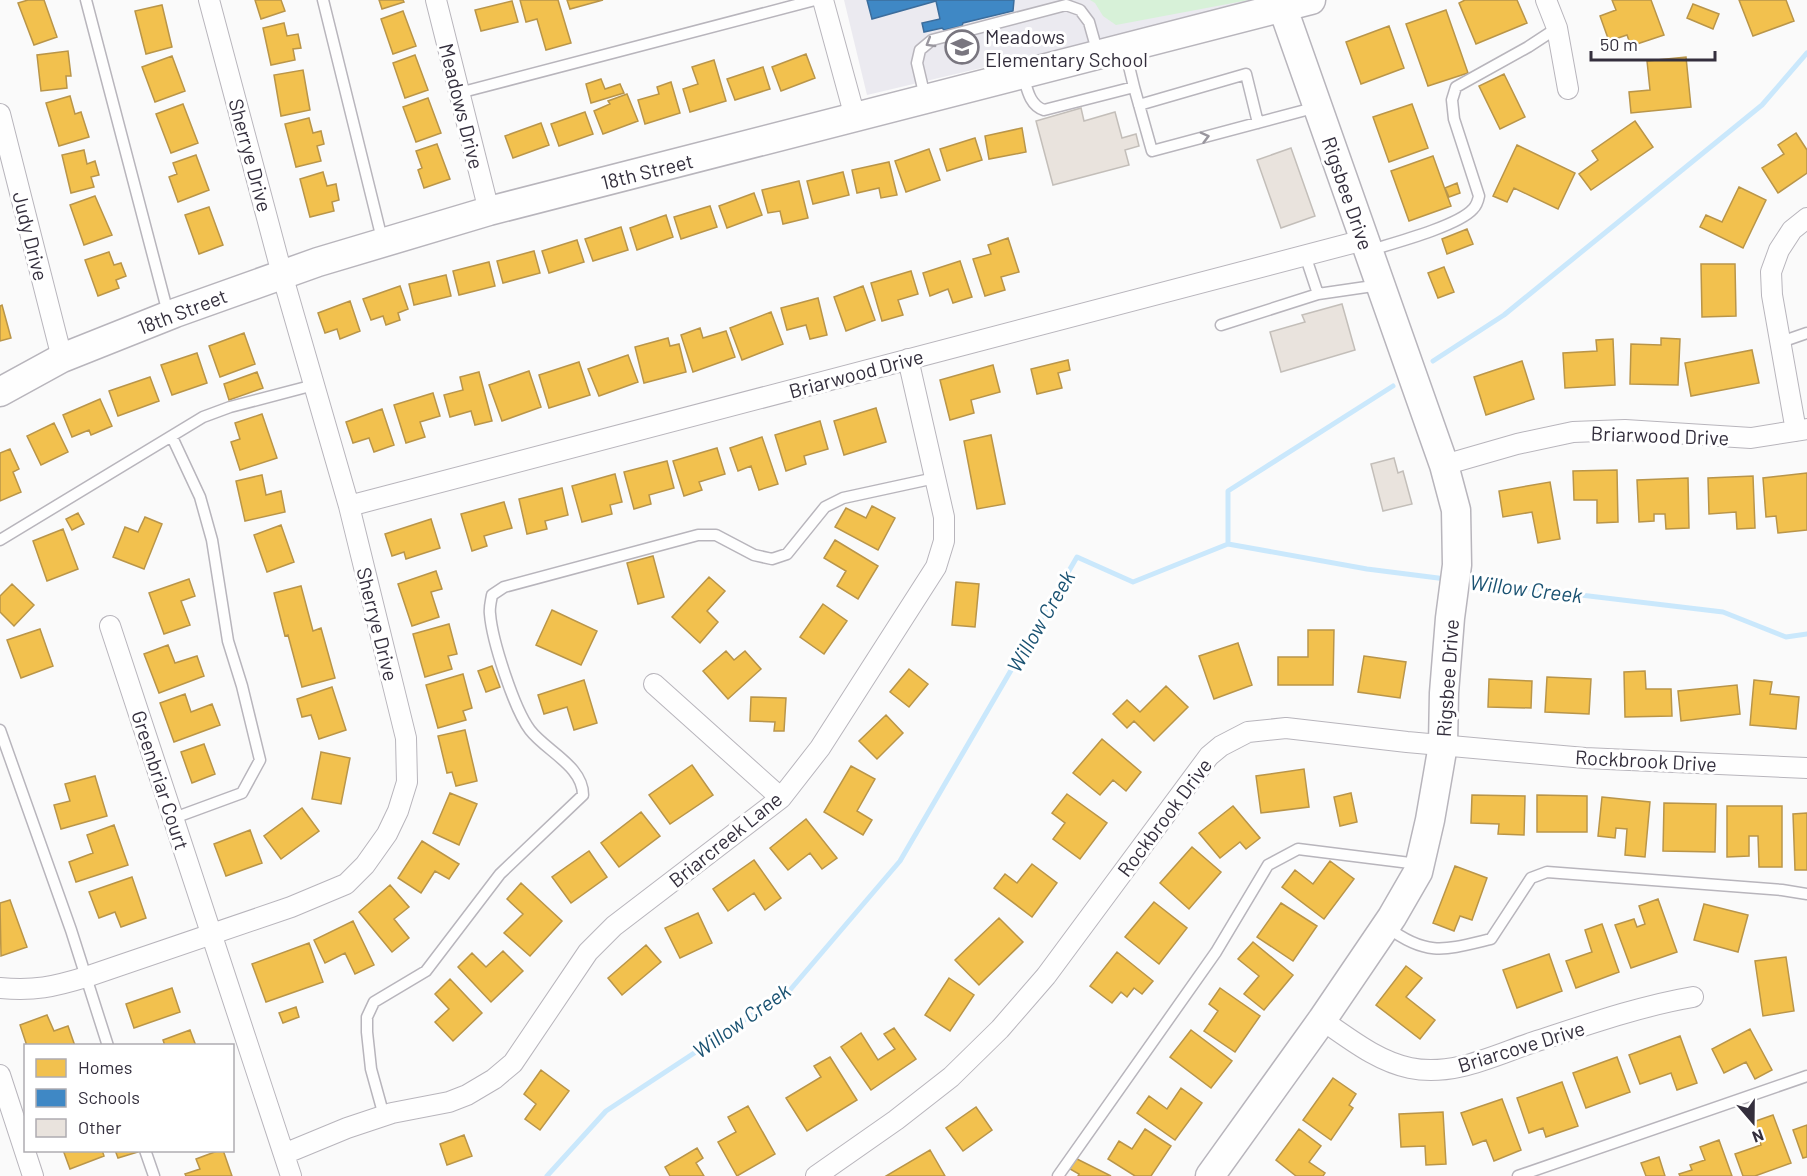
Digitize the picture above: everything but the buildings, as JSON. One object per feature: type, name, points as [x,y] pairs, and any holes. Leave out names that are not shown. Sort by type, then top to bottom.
[{"type":"street","name":"Sherrye Drive","points":[[0,988],[29,990],[57,986],[291,907],[346,884],[376,852],[398,812],[407,782],[406,738],[349,506],[282,274],[209,0]]},
{"type":"street","name":"Meadows Drive","points":[[436,0],[489,211]]},
{"type":"street","points":[[823,0],[855,117]]},
{"type":"street","name":"18th Street","points":[[0,392],[62,358],[169,315],[282,274],[489,211],[1111,51],[1281,4],[1311,0]]},
{"type":"street","points":[[1546,0],[1557,28],[1568,89]]},
{"type":"street","name":"Rigsbee Drive","points":[[1210,1176],[1386,926],[1406,896],[1419,865],[1430,820],[1443,745],[1443,693],[1457,565],[1456,510],[1444,465],[1281,4]]},
{"type":"street","name":"Judy Drive","points":[[0,114],[62,358]]},
{"type":"street","points":[[1802,430],[1780,342],[1772,295],[1771,272],[1779,250],[1792,230],[1807,218]]},
{"type":"street","name":"Briarwood Drive","points":[[349,506],[1305,255],[1366,245]]},
{"type":"street","name":"Briarcreek Lane","points":[[284,1154],[346,1128],[384,1116],[448,1102],[467,1095],[494,1079],[513,1063],[588,952],[614,926],[781,798],[820,748],[936,567],[945,541],[944,517],[908,359]]},
{"type":"street","name":"Briarwood Drive","points":[[1444,465],[1517,444],[1573,432],[1625,430],[1751,438],[1802,430]]},
{"type":"street","name":"Greenbriar Court","points":[[110,626],[291,1176]]},
{"type":"street","points":[[654,684],[781,798]]},
{"type":"street","name":"Rockbrook Drive","points":[[826,1173],[951,1077],[1000,1029],[1046,975],[1209,756],[1221,746],[1248,732],[1286,728],[1585,758],[1807,768]]},
{"type":"street","name":"Briarcove Drive","points":[[1322,1020],[1387,1062],[1412,1069],[1438,1071],[1464,1066],[1665,1002],[1694,997]]},
{"type":"street","points":[[0,1075],[24,1148]]},
{"type":"street","points":[[25,1152],[33,1176]]},
{"type":"lane","points":[[86,0],[169,315]]},
{"type":"lane","points":[[323,0],[383,243]]},
{"type":"lane","points":[[459,93],[815,0]]},
{"type":"lane","points":[[926,99],[917,63],[920,50],[932,40],[1066,6],[1080,10],[1111,51],[1134,87],[1152,151],[1317,107]]},
{"type":"lane","points":[[1366,245],[1436,229],[1469,213],[1475,207],[1479,196],[1454,119],[1452,100],[1456,87],[1557,28]]},
{"type":"lane","points":[[1023,74],[1032,103],[1044,110],[1134,87]]},
{"type":"lane","points":[[1139,105],[1246,74],[1258,123]]},
{"type":"lane","points":[[1305,255],[1318,294]]},
{"type":"lane","points":[[1221,325],[1318,294],[1380,285]]},
{"type":"lane","points":[[1780,342],[1807,333]]},
{"type":"lane","points":[[0,540],[203,417],[230,407],[314,385]]},
{"type":"lane","points":[[172,437],[200,497],[212,540],[228,641],[260,760],[242,793],[174,818]]},
{"type":"lane","points":[[384,1116],[371,1069],[367,1032],[367,1017],[374,1002],[426,971],[500,874],[584,795],[583,785],[575,772],[530,730],[516,707],[494,637],[489,612],[492,596],[504,587],[698,535],[716,535],[754,555],[772,559],[787,554],[825,507],[843,498],[935,478]]},
{"type":"lane","points":[[0,730],[107,1044]]},
{"type":"lane","points":[[1058,1176],[1216,952],[1268,865],[1298,849],[1419,865]]},
{"type":"lane","points":[[1386,926],[1402,938],[1422,948],[1449,949],[1491,939],[1531,878],[1547,872],[1782,890],[1807,894]]},
{"type":"lane","points":[[1518,1176],[1807,1077]]},
{"type":"lane","points":[[146,1152],[154,1176]]},
{"type":"shaded area","name":"Meadows Elementary School","points":[[844,0],[1268,0],[867,95]]},
{"type":"green space","points":[[1090,0],[1249,0],[1116,25],[1103,16],[1095,3]]},
{"type":"waterway","points":[[1433,361],[1504,315],[1762,105],[1807,53]]},
{"type":"waterway","points":[[1228,544],[1228,491],[1393,386]]},
{"type":"waterway","name":"Willow Creek","points":[[547,1176],[606,1111],[790,990],[900,861],[1077,557],[1133,582],[1228,544],[1367,569],[1446,579]]},
{"type":"waterway","name":"Willow Creek","points":[[1464,581],[1723,612],[1786,637],[1807,634]]},
{"type":"place","name":"Meadows Elementary School","points":[[962,47]]}]
